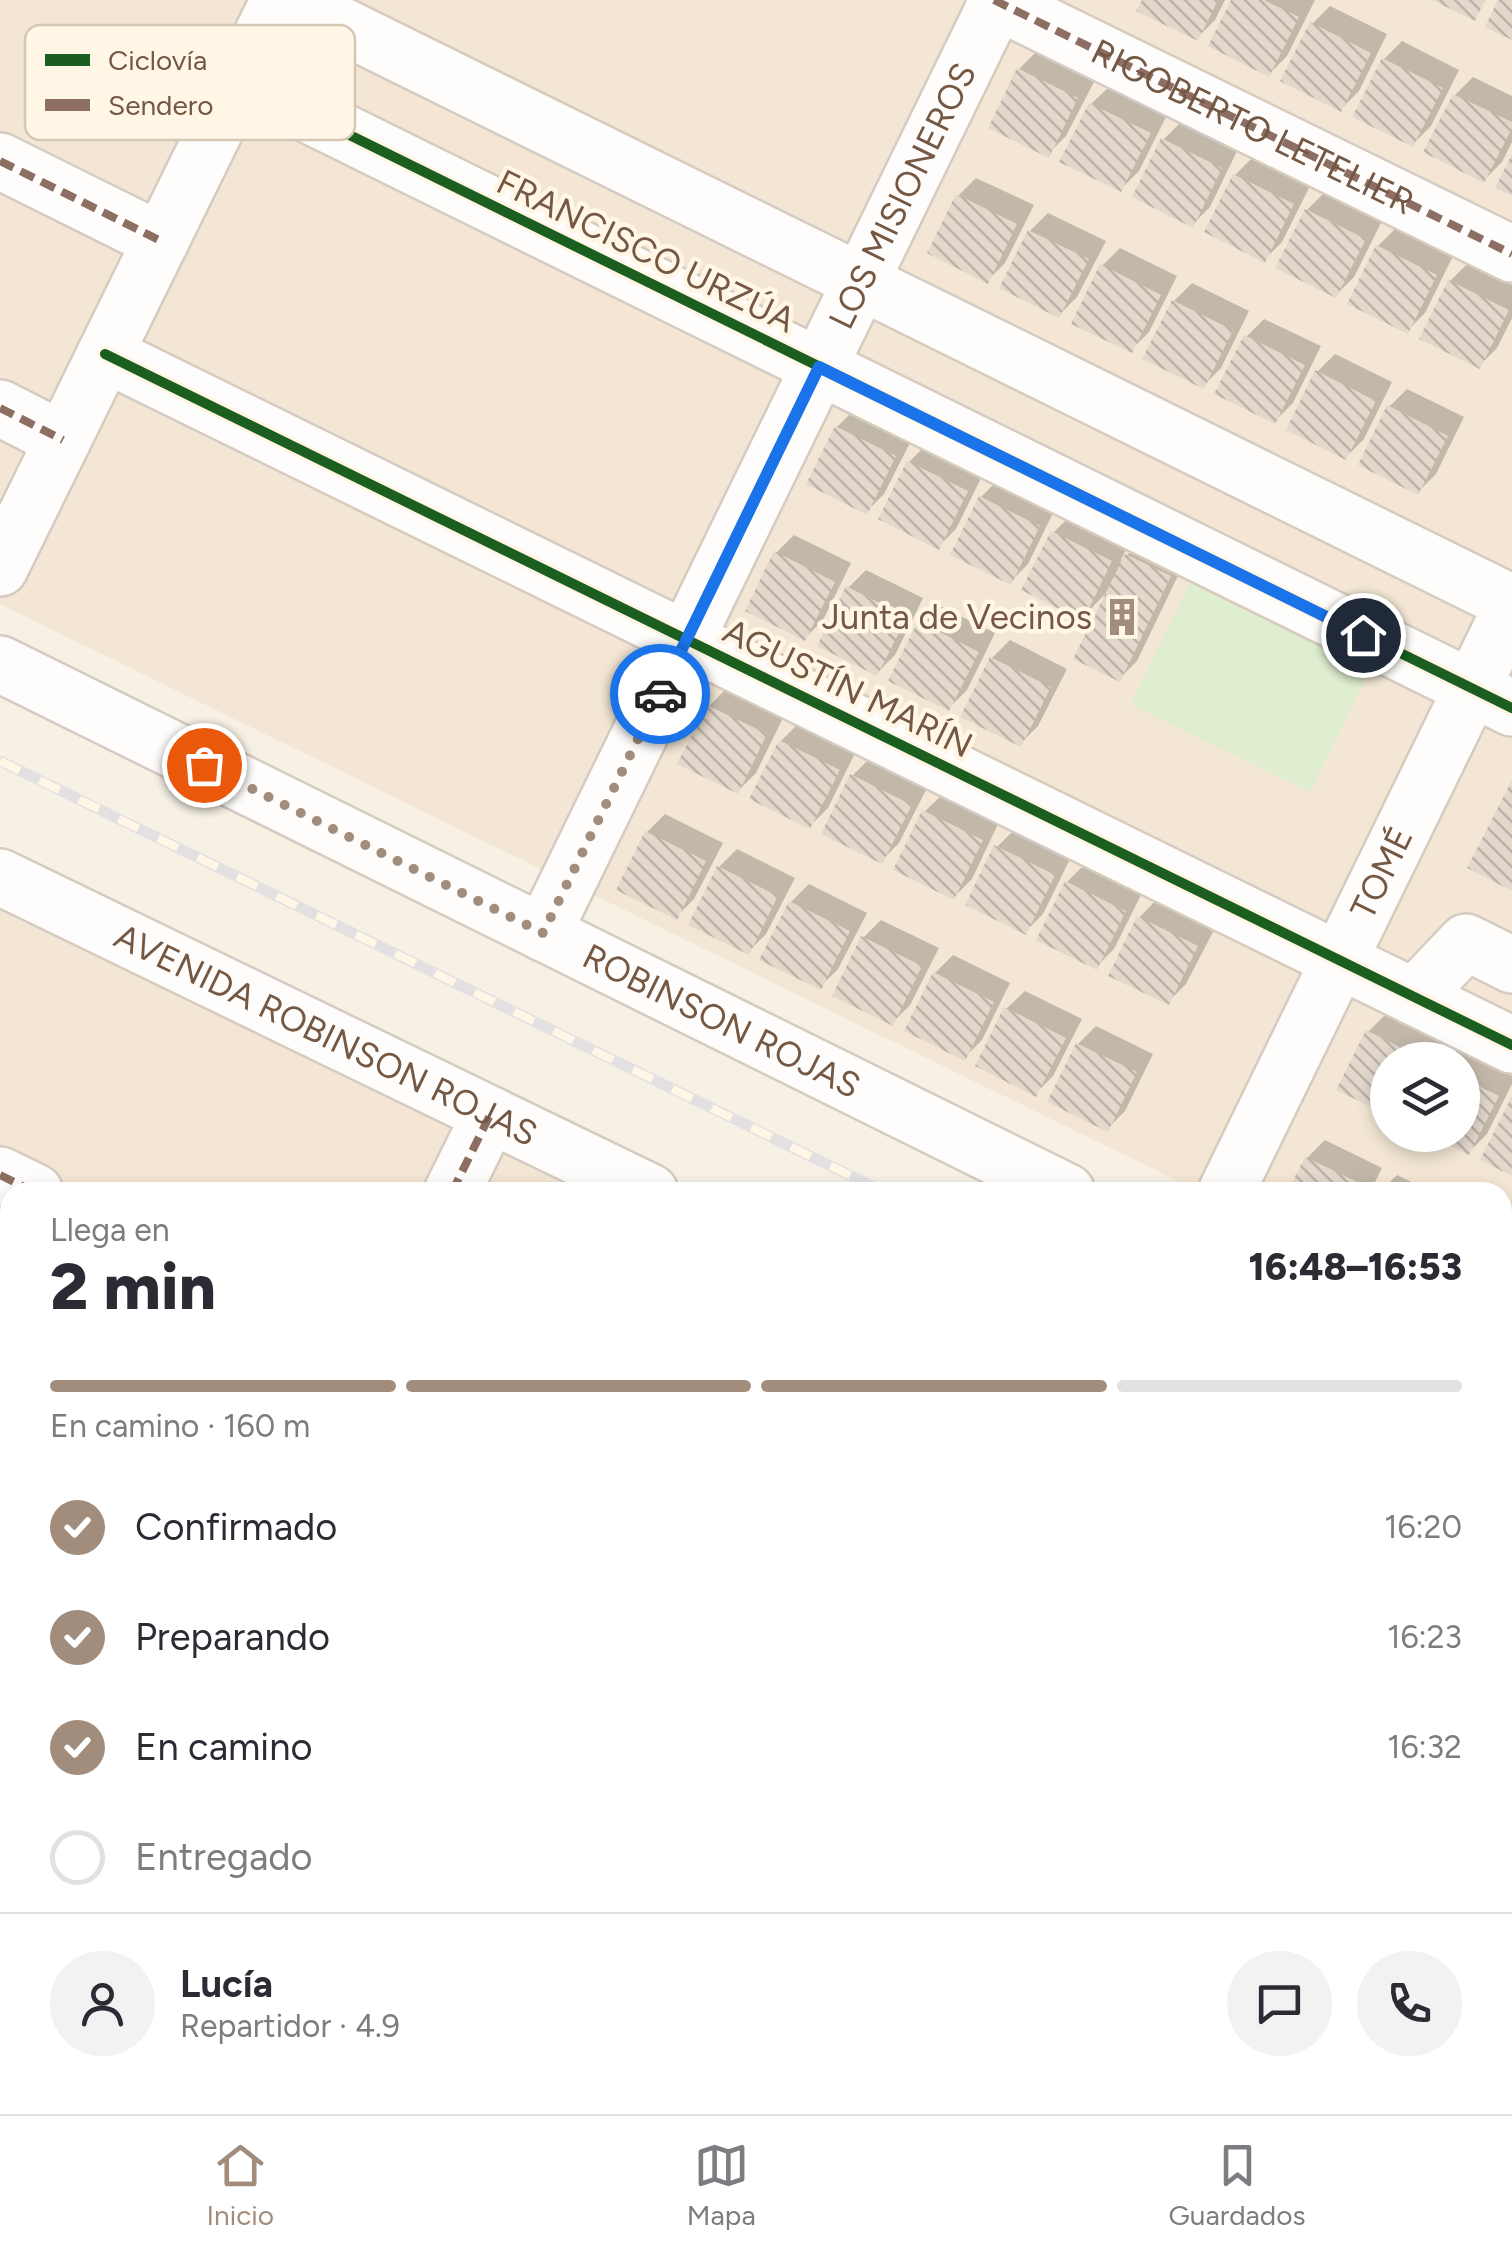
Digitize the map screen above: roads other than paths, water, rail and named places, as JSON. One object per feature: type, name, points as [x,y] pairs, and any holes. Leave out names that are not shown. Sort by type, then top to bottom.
[{"type":"street","name":"RIGOBERTO LETELIER","points":[[996,1],[1512,254]]},
{"type":"street","name":"LOS MISIONEROS","points":[[543,933],[996,1]]},
{"type":"street","name":"FRANCISCO URZÚA","points":[[268,5],[311,25]]},
{"type":"street","name":"FRANCISCO URZÚA","points":[[355,46],[861,282],[1512,604]]},
{"type":"street","name":"FRANCISCO URZÚA","points":[[355,139],[1492,698]]},
{"type":"street","points":[[0,568],[211,140]]},
{"type":"street","points":[[0,161],[161,241]]},
{"type":"street","name":"AGUSTÍN MARÍN","points":[[106,354],[1512,1045]]},
{"type":"street","points":[[0,408],[64,440]]},
{"type":"street","name":"TOMÉ","points":[[1231,1182],[1339,960],[1492,698],[1512,604]]},
{"type":"street","name":"ROBINSON ROJAS","points":[[0,664],[1047,1182]]},
{"type":"street","name":"AVENIDA ROBINSON ROJAS","points":[[0,877],[629,1182]]},
{"type":"street","points":[[1414,997],[1466,942],[1512,964]]},
{"type":"street","points":[[457,1182],[490,1115]]},
{"type":"railway","points":[[0,761],[863,1182]]},
{"type":"place","name":"Junta de Vecinos","points":[[1122,617]]}]
